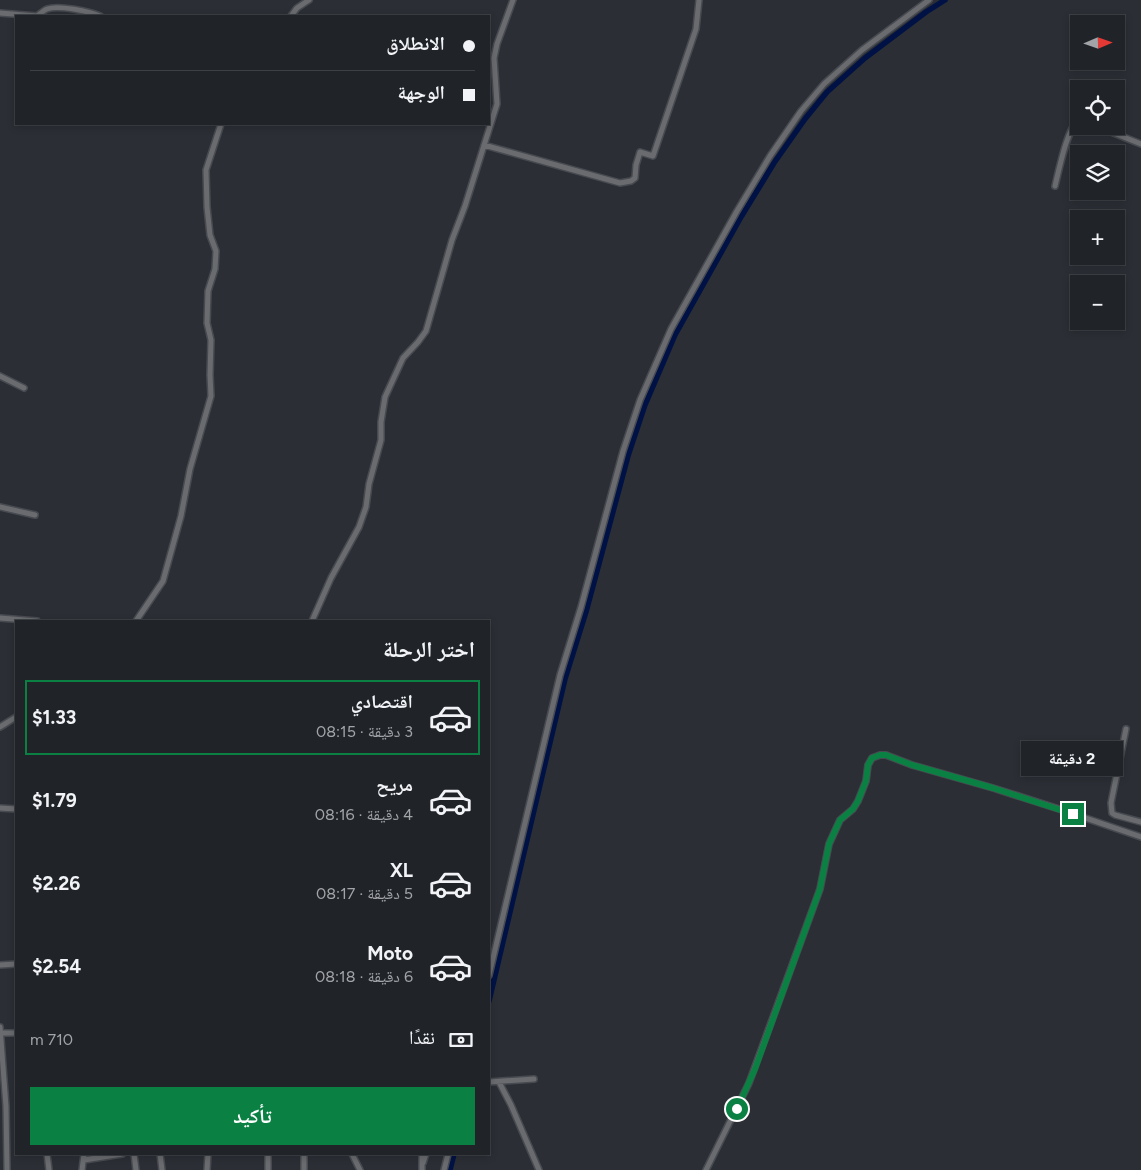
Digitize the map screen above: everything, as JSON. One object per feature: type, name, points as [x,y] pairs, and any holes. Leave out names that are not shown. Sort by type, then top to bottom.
[{"type":"street","points":[[292,15],[297,8],[309,0]]},
{"type":"street","points":[[312,620],[330,578],[360,527],[366,507],[369,484],[382,440],[381,422],[385,397],[403,358],[426,331],[444,264],[465,206],[497,104],[494,58],[496,44],[513,0]]},
{"type":"street","points":[[484,145],[620,184],[632,181],[635,178],[640,152],[653,156],[696,28],[699,0]]},
{"type":"street","points":[[490,971],[560,675],[581,607],[623,451],[640,400],[671,329],[742,203],[774,150],[801,111],[824,84],[862,50],[929,0]]},
{"type":"street","points":[[38,15],[46,9],[60,8],[98,15]]},
{"type":"street","points":[[0,12],[28,15]]},
{"type":"street","points":[[137,620],[163,582],[181,516],[190,469],[211,396],[211,340],[207,323],[208,291],[215,269],[216,251],[210,235],[206,170],[221,125]]},
{"type":"street","points":[[1055,186],[1066,141],[1070,133]]},
{"type":"street","points":[[1118,135],[1141,144]]},
{"type":"street","points":[[0,376],[24,388]]},
{"type":"street","points":[[0,507],[34,515]]},
{"type":"street","points":[[0,618],[25,620]]},
{"type":"street","points":[[0,726],[15,718]]},
{"type":"street","points":[[1126,729],[1111,809],[1115,815],[1141,822]]},
{"type":"street","points":[[706,1170],[749,1083],[820,889],[829,844],[840,820],[853,809],[858,801],[866,781],[868,765],[872,758],[886,755],[912,765],[1050,806],[1141,837]]},
{"type":"street","points":[[0,808],[15,808]]},
{"type":"street","points":[[0,965],[15,964]]},
{"type":"street","points":[[0,1170],[8,1170],[6,1106],[0,1031],[15,1033]]},
{"type":"street","points":[[490,1082],[534,1079]]},
{"type":"street","points":[[499,1082],[539,1170]]},
{"type":"street","points":[[47,1155],[48,1170]]},
{"type":"street","points":[[82,1170],[84,1155]]},
{"type":"street","points":[[84,1160],[116,1155]]},
{"type":"street","points":[[134,1155],[136,1170]]},
{"type":"street","points":[[160,1155],[162,1170]]},
{"type":"street","points":[[207,1170],[208,1155]]},
{"type":"street","points":[[268,1155],[268,1170]]},
{"type":"street","points":[[304,1155],[304,1170]]},
{"type":"street","points":[[352,1155],[360,1170]]},
{"type":"street","points":[[422,1155],[422,1168]]},
{"type":"street","points":[[422,1168],[426,1155]]},
{"type":"street","points":[[444,1170],[448,1155]]},
{"type":"waterway","points":[[490,997],[565,679],[586,612],[628,456],[645,405],[675,335],[741,217],[774,163],[805,119],[827,92],[865,58],[945,0]]},
{"type":"waterway","points":[[450,1170],[454,1155]]},
{"type":"route","points":[[737,1109],[755,1069],[820,889],[829,844],[840,820],[853,809],[858,801],[866,781],[868,765],[872,758],[886,755],[912,765],[941,772],[1073,814]]}]
